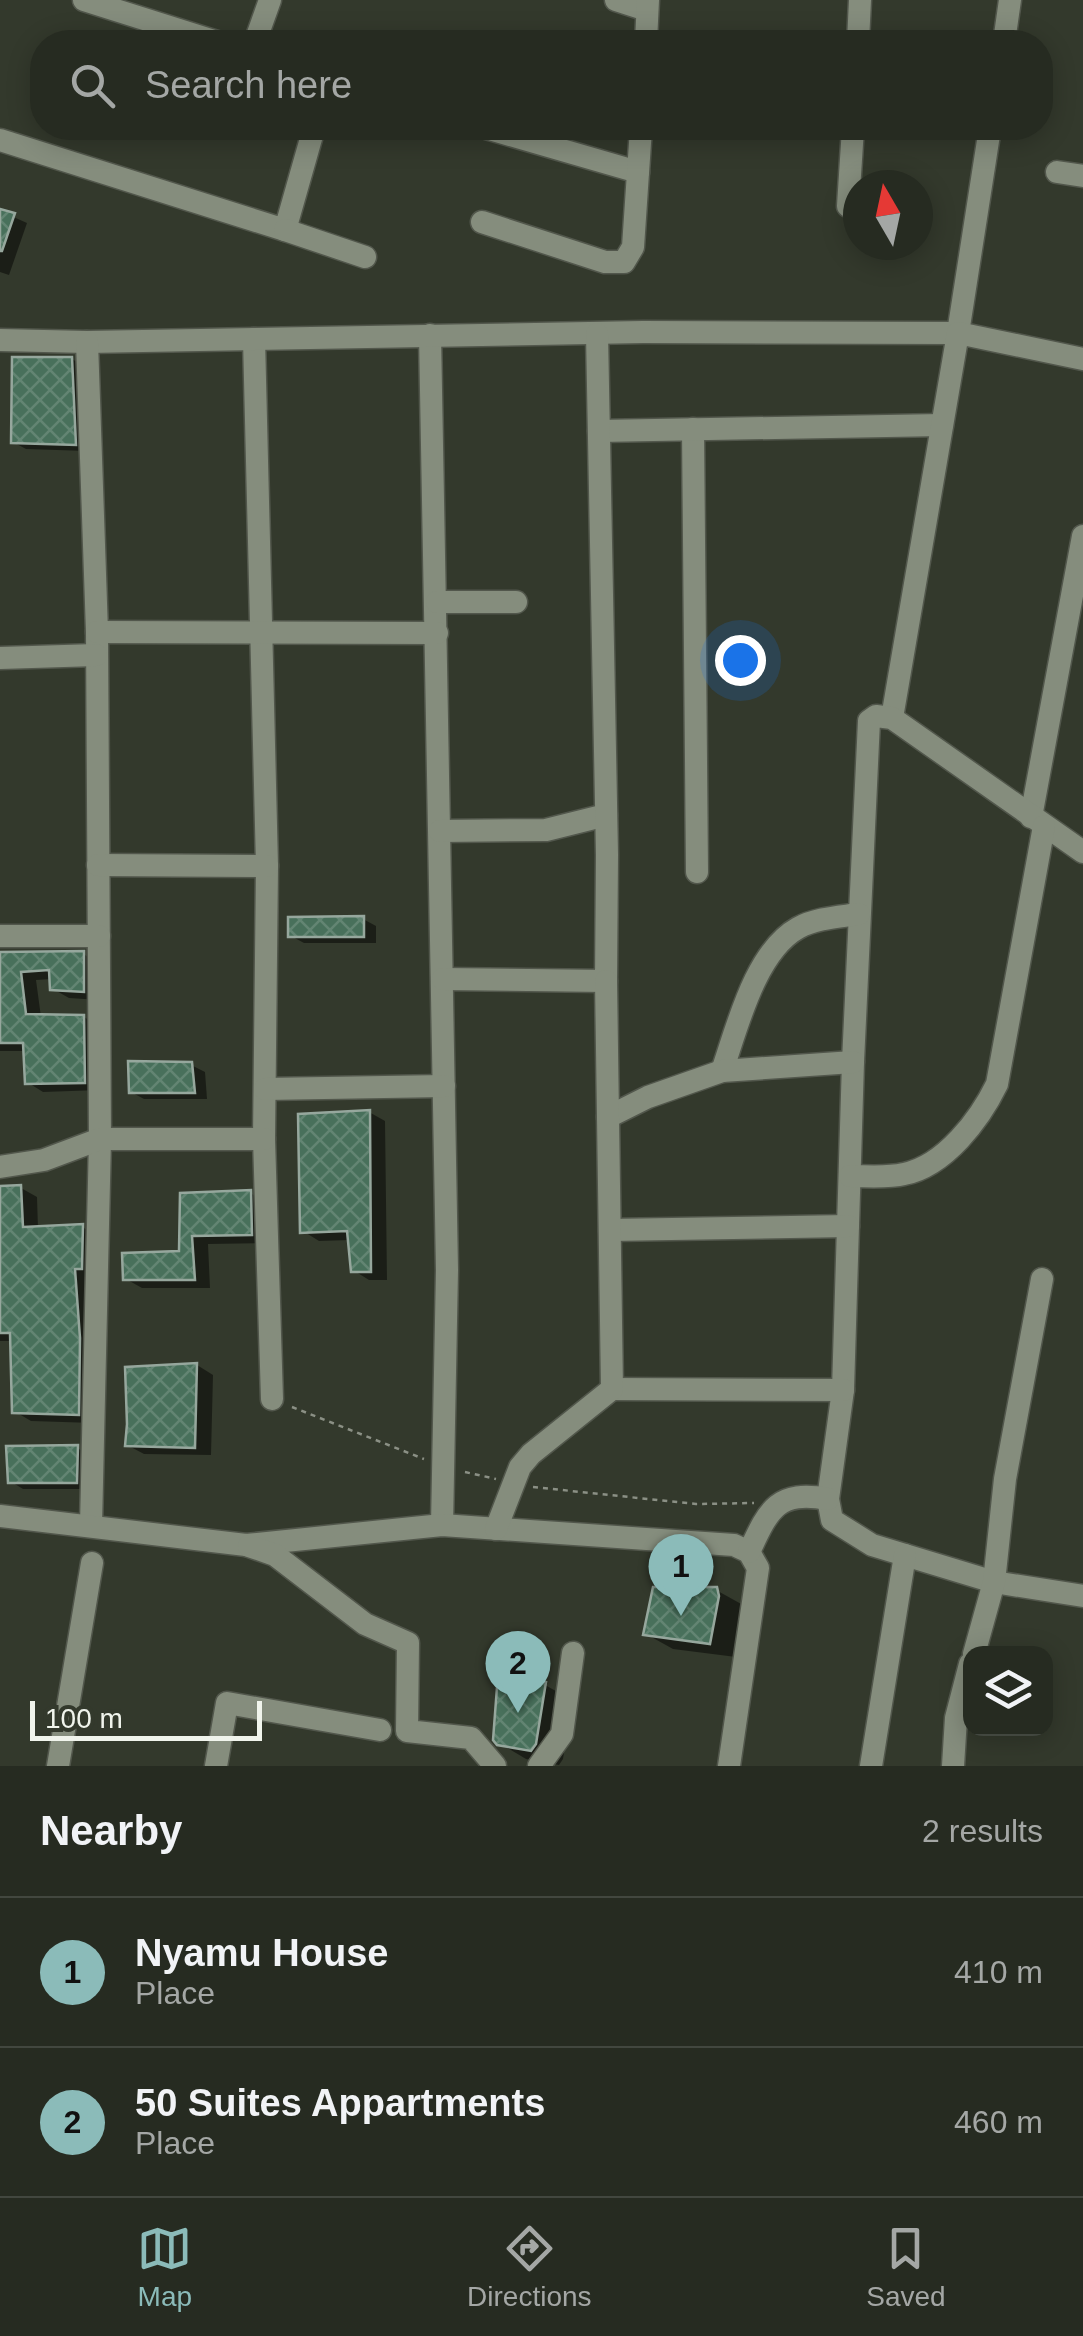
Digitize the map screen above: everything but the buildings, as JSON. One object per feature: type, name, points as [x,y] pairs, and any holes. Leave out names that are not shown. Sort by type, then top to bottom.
[{"type":"street","points":[[84,0],[179,30]]},
{"type":"street","points":[[259,30],[270,0]]},
{"type":"street","points":[[616,0],[648,5],[647,30]]},
{"type":"street","points":[[859,30],[860,0]]},
{"type":"street","points":[[1006,30],[1010,0]]},
{"type":"street","points":[[0,140],[365,257]]},
{"type":"street","points":[[285,230],[311,140]]},
{"type":"street","points":[[527,140],[638,172]]},
{"type":"street","points":[[482,222],[605,262],[624,262],[634,247],[640,140]]},
{"type":"street","points":[[850,170],[851,140]]},
{"type":"street","points":[[892,718],[988,140]]},
{"type":"street","points":[[1057,172],[1083,176]]},
{"type":"street","points":[[0,340],[958,332],[1083,359]]},
{"type":"street","points":[[597,334],[612,1388]]},
{"type":"street","points":[[430,335],[447,1270],[442,1525]]},
{"type":"street","points":[[254,339],[267,866],[264,1139],[272,1399]]},
{"type":"street","points":[[88,342],[96,644],[100,1140],[90,1526]]},
{"type":"street","points":[[599,431],[942,424]]},
{"type":"street","points":[[693,429],[698,872]]},
{"type":"street","points":[[850,1176],[904,1174],[925,1167],[944,1154],[997,1084],[1083,536]]},
{"type":"street","points":[[437,602],[516,602]]},
{"type":"street","points":[[0,658],[96,644],[260,633],[437,632]]},
{"type":"street","points":[[1083,852],[892,718],[876,716],[869,721],[843,1390],[828,1499],[832,1520],[838,1527],[872,1545],[994,1582],[1083,1596]]},
{"type":"street","points":[[440,831],[546,830],[606,816]]},
{"type":"street","points":[[98,864],[267,866]]},
{"type":"street","points":[[722,1071],[748,996],[780,942],[798,928],[820,920],[859,914]]},
{"type":"street","points":[[0,936],[99,936]]},
{"type":"street","points":[[442,979],[606,981]]},
{"type":"street","points":[[608,1117],[648,1097],[722,1071],[853,1062]]},
{"type":"street","points":[[265,1088],[444,1086]]},
{"type":"street","points":[[0,1167],[44,1160],[100,1140],[264,1139]]},
{"type":"street","points":[[610,1230],[848,1226]]},
{"type":"street","points":[[976,1646],[994,1582],[1004,1478],[1042,1279]]},
{"type":"street","points":[[496,1529],[520,1468],[531,1454],[612,1388],[843,1390]]},
{"type":"street","points":[[749,1552],[778,1502],[807,1495],[828,1499]]},
{"type":"street","points":[[0,1516],[246,1544],[442,1525],[734,1545],[749,1552],[758,1568],[730,1766]]},
{"type":"street","points":[[246,1544],[275,1555],[366,1624],[408,1643],[407,1732],[471,1738],[496,1766]]},
{"type":"street","points":[[871,1766],[905,1555]]},
{"type":"street","points":[[58,1766],[92,1563]]},
{"type":"street","points":[[539,1766],[562,1734],[573,1653]]},
{"type":"street","points":[[953,1766],[956,1718],[963,1691]]},
{"type":"street","points":[[216,1766],[226,1703],[380,1730]]},
{"type":"place","name":"Nyamu House","points":[[681,1616]]},
{"type":"place","name":"50 Suites Appartments","points":[[518,1713]]}]
